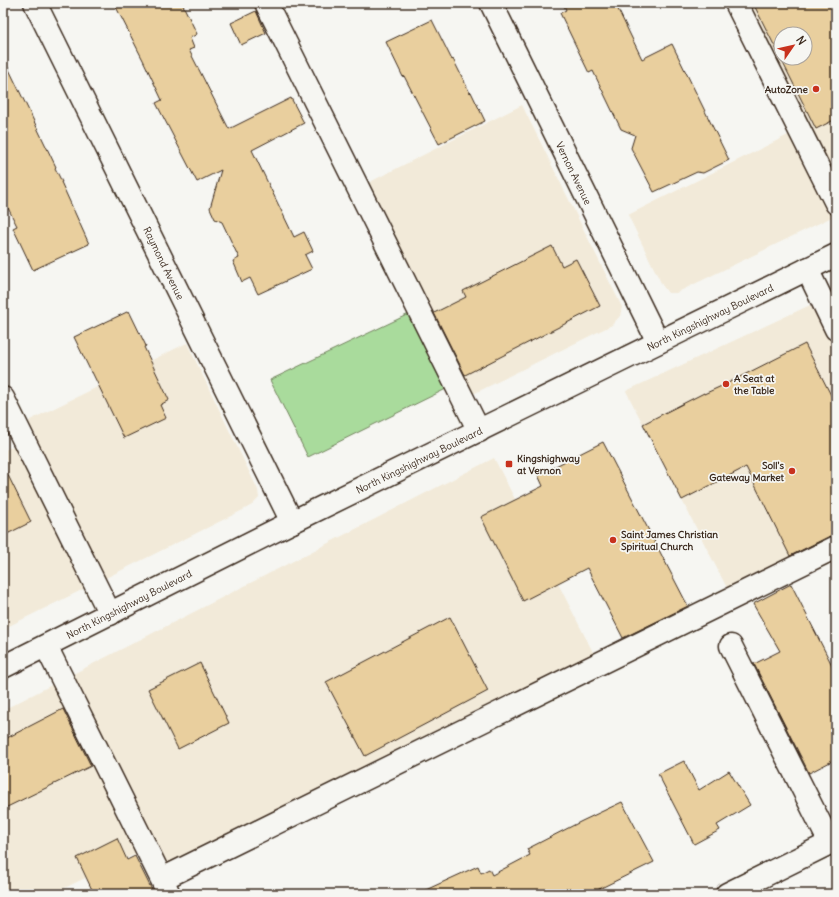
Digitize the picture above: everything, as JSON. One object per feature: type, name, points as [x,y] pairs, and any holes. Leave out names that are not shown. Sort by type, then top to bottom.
[{"type":"street","name":"Raymond Avenue","points":[[35,3],[292,522]]},
{"type":"street","points":[[266,3],[479,431]]},
{"type":"street","name":"Vernon Avenue","points":[[491,3],[658,342]]},
{"type":"street","points":[[736,3],[836,203]]},
{"type":"street","name":"North Kingshighway Boulevard","points":[[3,667],[292,522],[836,255]]},
{"type":"street","points":[[807,269],[836,329]]},
{"type":"street","points":[[3,398],[110,614]]},
{"type":"street","points":[[46,646],[166,886],[836,547]]},
{"type":"street","points":[[727,894],[833,841],[732,646]]},
{"type":"shaded area","name":"AutoZone","points":[[749,3],[836,3],[836,177],[780,66],[813,66],[813,26],[773,26],[773,51]]},
{"type":"shaded area","points":[[522,105],[622,307],[620,316],[612,325],[471,395],[364,185]]},
{"type":"shaded area","points":[[794,132],[836,215],[676,293],[668,293],[662,285],[628,215]]},
{"type":"shaded area","points":[[836,293],[836,538],[728,590],[626,391]]},
{"type":"shaded area","points":[[187,343],[258,490],[259,498],[252,505],[243,510],[3,629],[3,451],[18,444],[30,420]]},
{"type":"shaded area","points":[[494,458],[596,658],[169,867],[156,844],[52,894],[8,894],[3,884],[3,710]]},
{"type":"green space","points":[[413,312],[450,387],[308,457],[270,380]]},
{"type":"building","points":[[114,3],[182,3],[197,34],[190,38],[194,48],[189,50],[229,129],[291,98],[304,123],[252,150],[294,237],[304,232],[313,251],[305,255],[312,269],[258,294],[250,278],[242,282],[233,261],[239,258],[222,222],[215,219],[210,208],[221,170],[197,182],[156,103],[162,100]]},
{"type":"building","points":[[563,3],[615,3],[642,59],[672,44],[729,160],[703,173],[697,172],[654,192],[631,148],[635,135],[621,129],[593,71],[589,73],[560,13],[566,10]]},
{"type":"building","name":"AutoZone","points":[[753,3],[836,3],[836,119],[816,129],[784,66],[813,66],[813,26],[773,26],[773,43]]},
{"type":"building","points":[[256,11],[266,33],[241,45],[231,23]]},
{"type":"building","points":[[432,20],[485,121],[439,144],[386,42]]},
{"type":"building","points":[[3,57],[56,167],[55,168],[61,182],[89,244],[33,270],[13,228],[17,226],[3,198]]},
{"type":"building","points":[[552,246],[562,266],[576,259],[600,306],[465,375],[434,313],[466,297],[463,291]]},
{"type":"building","points":[[129,311],[169,400],[160,405],[166,418],[124,438],[74,337]]},
{"type":"building","name":"Soll's Gateway Market","points":[[805,344],[836,405],[836,535],[830,536],[790,556],[746,467],[682,500],[643,424]]},
{"type":"building","name":"Saint James Christian Spiritual Church","points":[[603,442],[688,606],[623,638],[587,568],[523,601],[481,517],[543,486],[538,475]]},
{"type":"building","points":[[3,465],[31,522],[3,536]]},
{"type":"building","points":[[791,584],[836,673],[836,759],[809,773],[754,664],[780,651],[753,604]]},
{"type":"building","points":[[450,617],[488,691],[365,756],[326,682]]},
{"type":"building","points":[[200,663],[229,723],[178,749],[148,689]]},
{"type":"building","points":[[63,709],[91,766],[3,809],[3,740]]},
{"type":"building","points":[[684,761],[699,790],[729,771],[750,805],[717,825],[720,830],[694,844],[658,774]]},
{"type":"building","points":[[622,802],[654,862],[589,894],[417,894],[478,866],[481,873],[489,869],[492,875],[530,855],[527,849]]},
{"type":"building","points":[[117,838],[127,860],[135,856],[154,894],[94,894],[77,858]]},
{"type":"place","name":"AutoZone","points":[[816,89]]},
{"type":"place","name":"A Seat at the Table","points":[[726,384]]},
{"type":"place","name":"Kingshighway at Vernon","points":[[509,464]]},
{"type":"place","name":"Soll's Gateway Market","points":[[792,471]]},
{"type":"place","name":"Saint James Christian Spiritual Church","points":[[613,540]]}]
